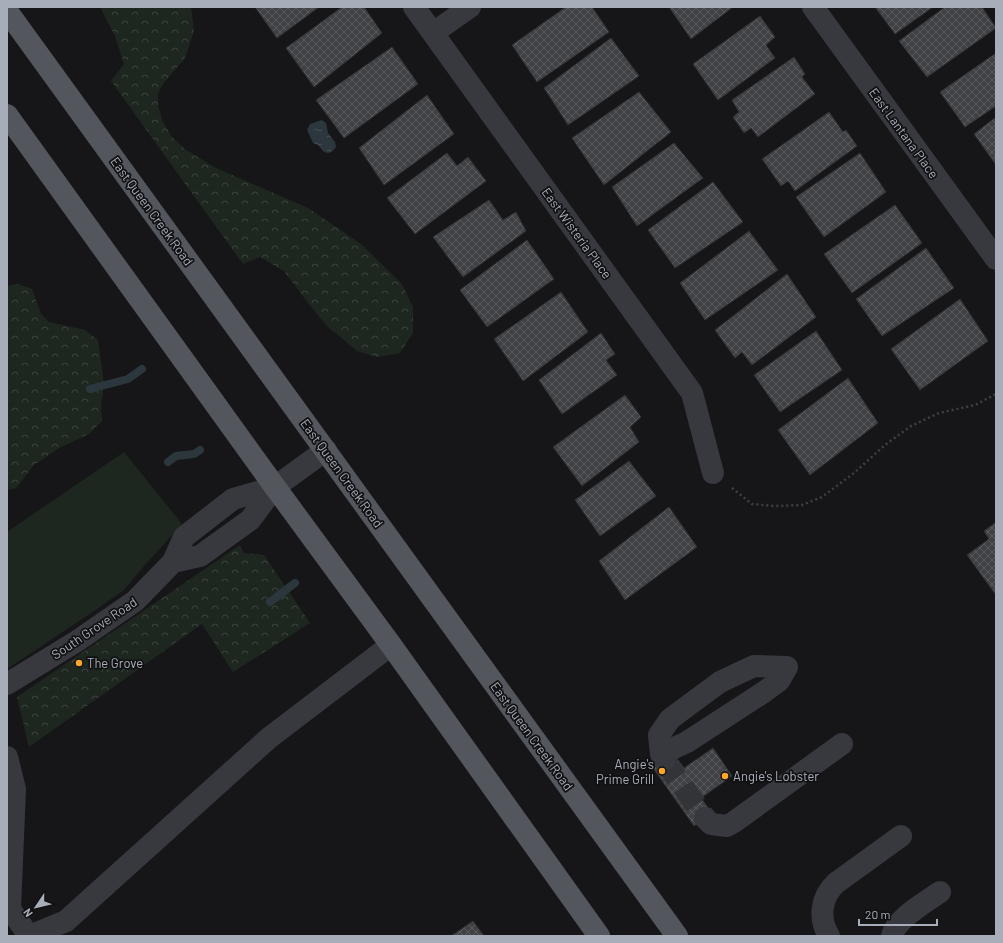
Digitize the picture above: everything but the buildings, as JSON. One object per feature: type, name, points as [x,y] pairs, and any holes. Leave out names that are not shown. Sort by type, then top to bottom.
[{"type":"main road","name":"East Queen Creek Road","points":[[7,11],[326,450],[673,934]]},
{"type":"main road","points":[[7,115],[275,487],[391,645],[599,936]]},
{"type":"street","name":"East Wisteria Place","points":[[414,7],[692,392],[713,473]]},
{"type":"street","points":[[433,33],[470,7]]},
{"type":"street","name":"East Lantana Place","points":[[813,7],[996,259]]},
{"type":"street","name":"South Grove Road","points":[[7,684],[77,641],[135,601],[173,562],[184,537],[233,499],[275,487],[326,450]]},
{"type":"street","points":[[7,756],[15,789],[10,909],[29,936],[66,921],[269,738],[391,645]]},
{"type":"street","points":[[754,666],[788,667],[779,681],[764,692],[662,757],[659,735],[670,719],[720,682],[754,666]]},
{"type":"street","points":[[705,818],[711,824],[727,826],[842,744]]},
{"type":"street","points":[[829,936],[822,921],[822,916],[825,899],[829,890],[836,883],[900,836]]},
{"type":"street","points":[[892,936],[896,925],[940,892]]},
{"type":"path","points":[[713,473],[752,504],[773,506],[802,505],[822,497],[854,473],[884,445],[911,426],[940,414],[975,405],[996,394]]},
{"type":"green space","points":[[100,7],[191,7],[194,31],[185,58],[163,84],[158,93],[158,105],[162,120],[171,136],[186,150],[216,168],[308,208],[361,244],[402,284],[413,307],[413,333],[400,353],[377,357],[357,351],[326,325],[284,271],[260,257],[243,264],[111,81],[124,64],[115,36]]},
{"type":"green space","points":[[18,284],[32,289],[41,314],[49,322],[85,330],[98,340],[104,385],[101,404],[102,421],[89,434],[59,448],[34,465],[16,488],[7,490],[7,286]]},
{"type":"green space","points":[[124,452],[182,524],[124,590],[7,669],[7,532]]},
{"type":"green space","points":[[240,545],[244,553],[264,555],[310,623],[233,672],[202,624],[29,747],[17,697]]},
{"type":"water","points":[[322,120],[326,123],[328,133],[335,142],[336,147],[329,153],[324,152],[318,145],[313,143],[307,130],[310,124]]},
{"type":"waterway","points":[[90,389],[128,379],[142,369]]},
{"type":"waterway","points":[[168,462],[176,456],[194,454],[200,450]]},
{"type":"waterway","points":[[270,602],[295,583]]},
{"type":"tunnel","points":[[664,760],[705,818]]},
{"type":"place","name":"The Grove","points":[[79,663]]},
{"type":"place","name":"Angie's Prime Grill","points":[[662,771]]},
{"type":"place","name":"Angie's Lobster","points":[[725,776]]}]
